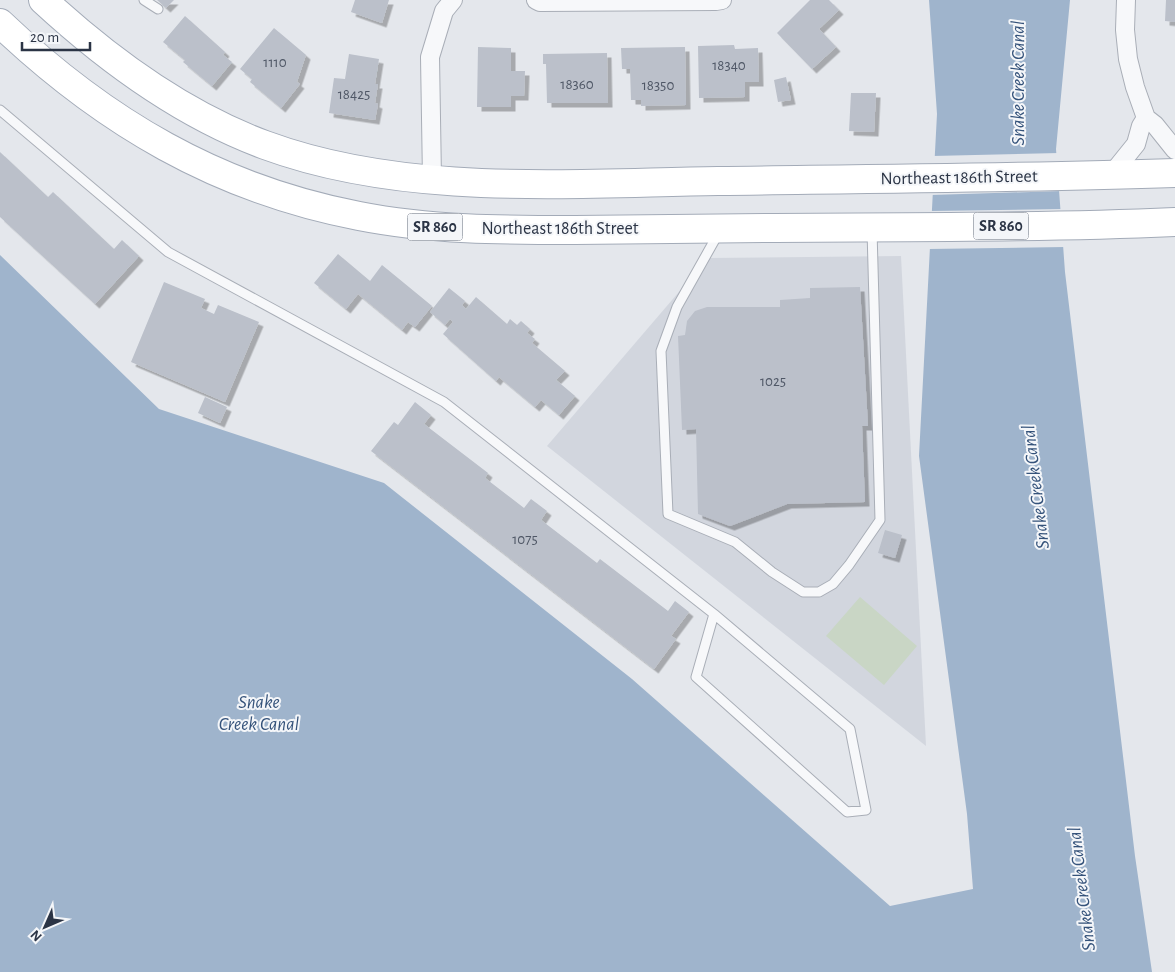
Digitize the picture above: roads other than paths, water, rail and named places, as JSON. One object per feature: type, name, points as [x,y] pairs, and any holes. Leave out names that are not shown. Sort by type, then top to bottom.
[{"type":"main road","name":"Northeast 186th Street","points":[[43,0],[73,28],[124,68],[181,104],[237,133],[266,145],[360,171],[466,182],[549,183],[1175,173]]},
{"type":"main road","name":"Northeast 186th Street","points":[[0,23],[67,81],[130,127],[161,145],[225,176],[291,200],[363,217],[436,227],[517,230],[1076,225],[1175,222]]},
{"type":"street","points":[[432,179],[430,57],[444,11],[453,0]]},
{"type":"street","points":[[536,0],[540,2],[716,2],[722,0]]},
{"type":"street","points":[[1126,0],[1125,30],[1128,58],[1146,118],[1155,125],[1175,150]]},
{"type":"street","points":[[1111,175],[1136,144],[1141,126],[1146,118]]},
{"type":"lane","points":[[144,0],[158,9]]},
{"type":"lane","points":[[0,110],[168,252],[444,402],[714,614],[850,729],[866,810],[847,812],[696,677],[714,614]]},
{"type":"lane","points":[[720,229],[677,307],[661,350],[668,514],[735,542],[772,572],[804,592],[819,592],[833,584],[849,565],[880,520],[872,227]]},
{"type":"water","name":"Snake Creek Canal","points":[[929,0],[1070,0],[1056,149],[1065,272],[1135,856],[1152,972],[0,972],[0,255],[159,409],[384,483],[632,679],[890,906],[973,889],[967,814],[919,456],[937,114]]}]
